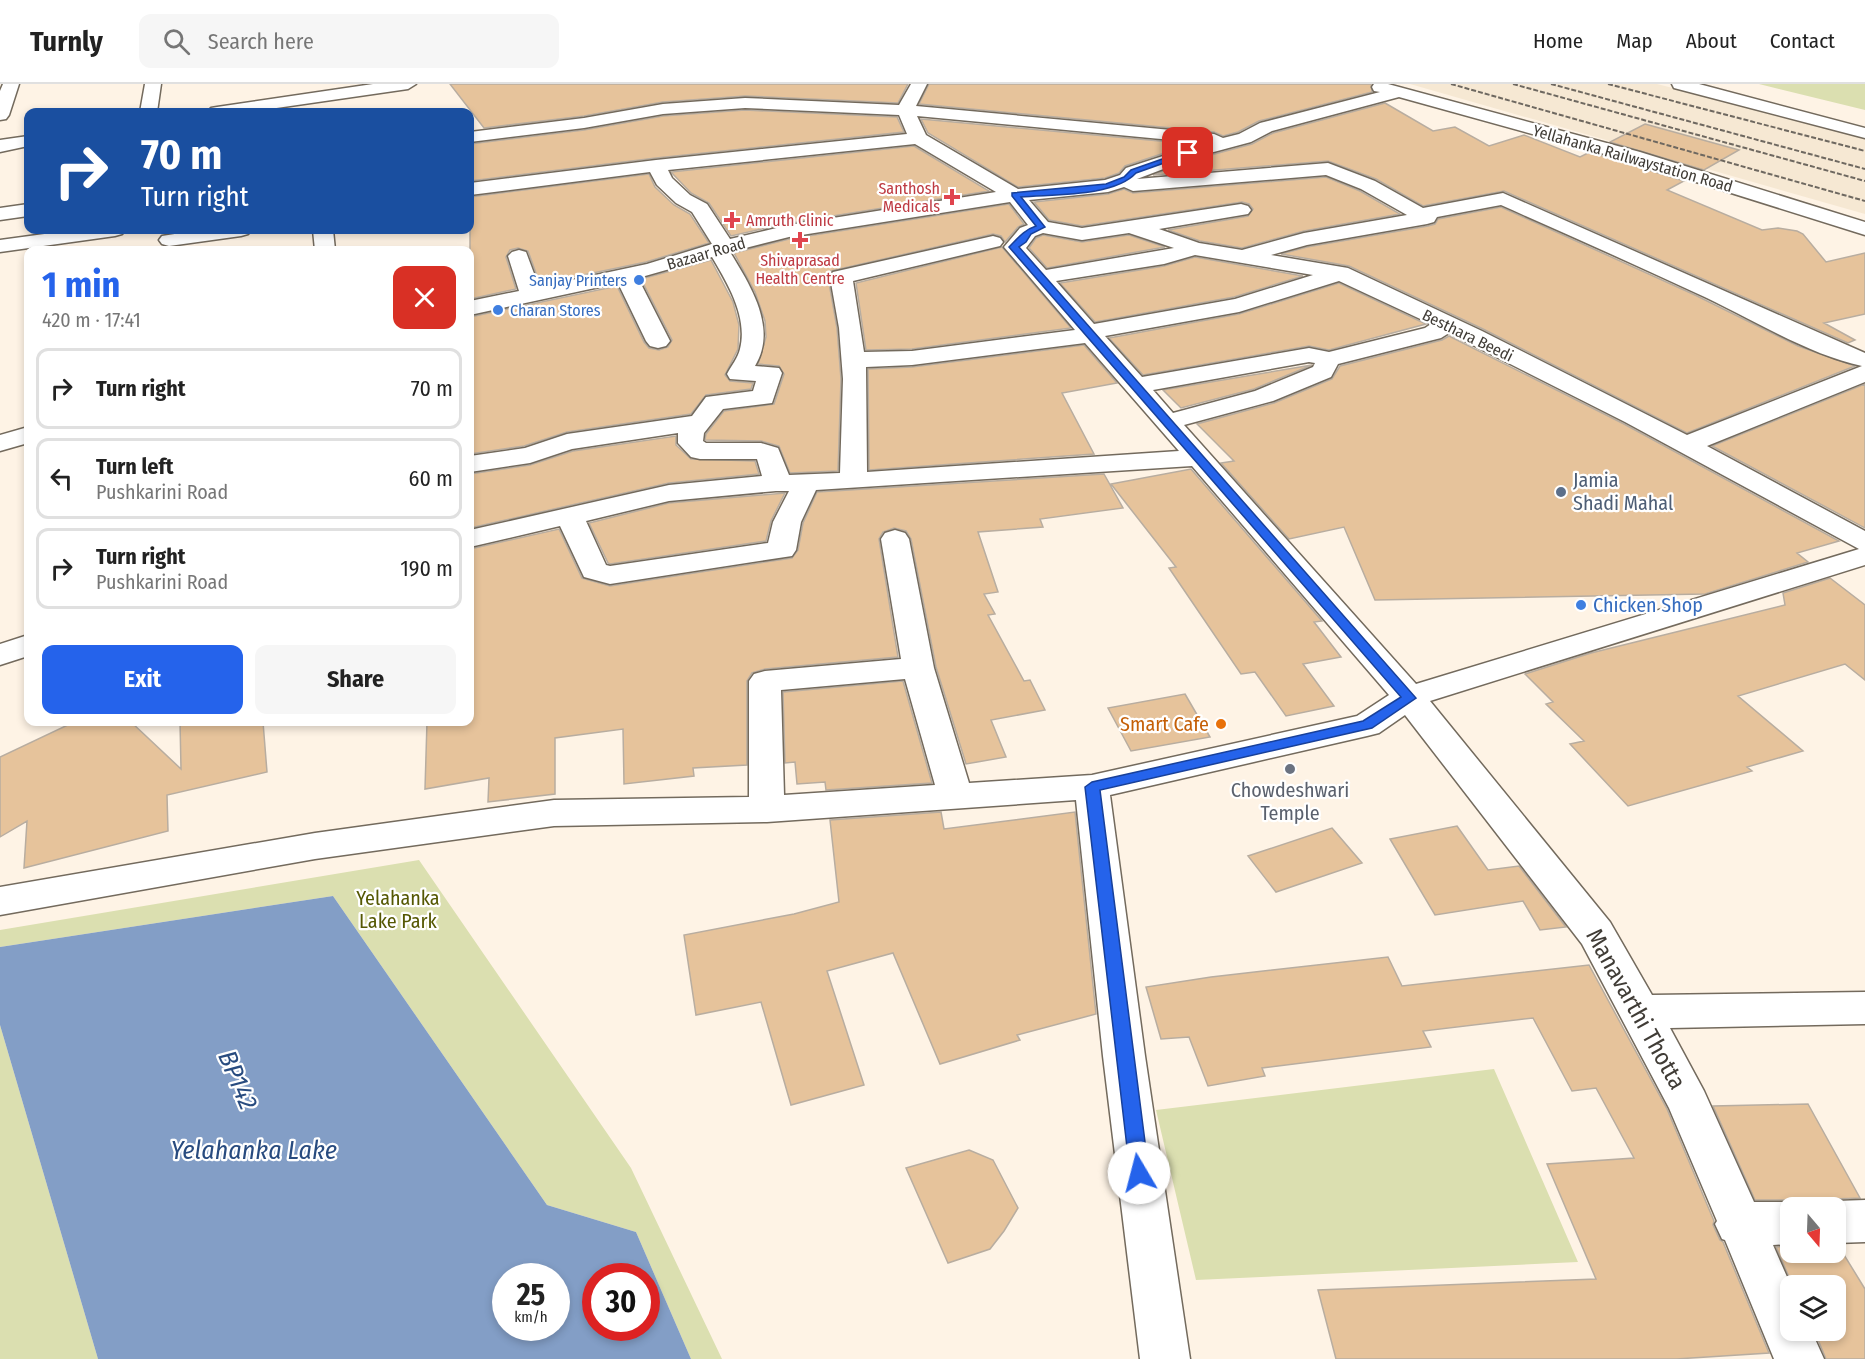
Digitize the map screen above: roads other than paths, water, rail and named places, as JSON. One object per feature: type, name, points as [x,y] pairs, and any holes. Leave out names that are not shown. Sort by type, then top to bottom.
[{"type":"street","points":[[0,115],[11,84]]},
{"type":"street","points":[[150,108],[153,84]]},
{"type":"street","points":[[292,84],[292,97],[305,106]]},
{"type":"street","points":[[276,108],[305,106],[408,84]]},
{"type":"street","points":[[905,110],[919,84]]},
{"type":"street","name":"Yellahanka Railwaystation Road","points":[[1366,84],[1633,156],[1865,229]]},
{"type":"street","points":[[1680,84],[1865,133]]},
{"type":"street","points":[[1108,186],[1127,179],[1134,172],[1188,153],[1234,141],[1266,127],[1297,120],[1331,108],[1400,92]]},
{"type":"street","points":[[474,137],[584,123],[663,109],[745,103],[905,110],[1234,141]]},
{"type":"street","points":[[905,110],[918,138],[1015,195],[1032,233]]},
{"type":"street","points":[[474,189],[918,138]]},
{"type":"street","points":[[0,146],[24,142]]},
{"type":"street","points":[[656,166],[664,180],[683,199],[700,208],[741,292],[751,318],[752,350],[739,374],[770,373],[763,398],[714,402],[700,422],[692,428],[689,438],[692,446],[700,451],[770,454],[776,483]]},
{"type":"street","name":"Bazaar Road","points":[[474,307],[625,274],[789,231],[1015,195],[1328,169],[1368,185],[1421,214]]},
{"type":"street","points":[[1421,214],[1503,199],[1706,289],[1748,312],[1851,357],[1865,360]]},
{"type":"street","points":[[912,210],[926,226]]},
{"type":"street","points":[[1130,227],[1241,210]]},
{"type":"street","points":[[0,214],[24,211]]},
{"type":"street","points":[[1239,257],[1304,239],[1427,218],[1421,214]]},
{"type":"street","name":"Besthara Beedi","points":[[993,242],[1032,233],[1082,234],[1130,227],[1159,235],[1194,249],[1340,273],[1613,406],[1865,542]]},
{"type":"street","points":[[960,232],[982,241],[993,242]]},
{"type":"street","name":"Manavarthi Thotta","points":[[1032,233],[1014,247],[1409,698],[1596,933],[1689,1104],[1738,1224],[1799,1359]]},
{"type":"street","points":[[0,246],[86,234]]},
{"type":"street","points":[[163,239],[206,234]]},
{"type":"street","points":[[853,481],[855,380],[850,328],[841,277],[993,242]]},
{"type":"street","points":[[1040,277],[1164,258],[1194,249]]},
{"type":"street","points":[[519,256],[531,295]]},
{"type":"street","points":[[853,360],[912,358],[1089,334],[1239,305],[1340,273]]},
{"type":"street","points":[[625,274],[657,341]]},
{"type":"street","points":[[1135,386],[1309,355],[1329,359],[1433,333],[1446,324]]},
{"type":"street","points":[[1167,422],[1264,396],[1323,372],[1329,359]]},
{"type":"street","points":[[1686,445],[1865,373]]},
{"type":"street","points":[[474,463],[530,455],[567,442],[700,422]]},
{"type":"street","points":[[0,443],[24,436]]},
{"type":"street","points":[[474,538],[669,493],[776,483],[853,481],[1199,458]]},
{"type":"street","points":[[570,517],[594,571],[610,574],[782,550],[782,535],[788,516],[808,481]]},
{"type":"street","points":[[895,539],[918,668],[955,796]]},
{"type":"street","points":[[0,901],[315,846],[554,813],[767,808],[1092,787],[1367,725],[1409,698],[1865,556]]},
{"type":"street","points":[[0,655],[24,646]]},
{"type":"street","points":[[767,808],[765,681],[918,668]]},
{"type":"street","points":[[1092,787],[1124,1056],[1165,1359]]},
{"type":"street","points":[[1641,1012],[1865,1008]]},
{"type":"street","points":[[1846,1222],[1865,1221]]},
{"type":"street","points":[[1738,1224],[1780,1223]]},
{"type":"water","name":"Yelahanka Lake","points":[[333,896],[547,1205],[636,1232],[649,1263],[582,1263],[582,1341],[660,1341],[660,1287],[691,1359],[98,1359],[0,1025],[0,947]]},
{"type":"railway","points":[[1451,84],[1865,201]]},
{"type":"railway","points":[[1513,84],[1865,181]]},
{"type":"railway","points":[[1551,84],[1865,169]]},
{"type":"railway","points":[[1608,84],[1865,151]]},
{"type":"place","name":"Santhosh Medicals","points":[[952,197]]},
{"type":"place","name":"Amruth Clinic","points":[[732,220]]},
{"type":"place","name":"Shivaprasad Health Centre","points":[[800,240]]},
{"type":"place","name":"Sanjay Printers","points":[[639,280]]},
{"type":"place","name":"Charan Stores","points":[[498,310]]},
{"type":"place","name":"Jamia Shadi Mahal","points":[[1561,492]]},
{"type":"place","name":"Chicken Shop","points":[[1581,605]]},
{"type":"place","name":"Smart Cafe","points":[[1221,724]]},
{"type":"place","name":"Chowdeshwari Temple","points":[[1290,769]]},
{"type":"park label","name":"Yelahanka Lake Park","points":[[398,910]]},
{"type":"water label","name":"BP142","points":[[238,1080]]}]
